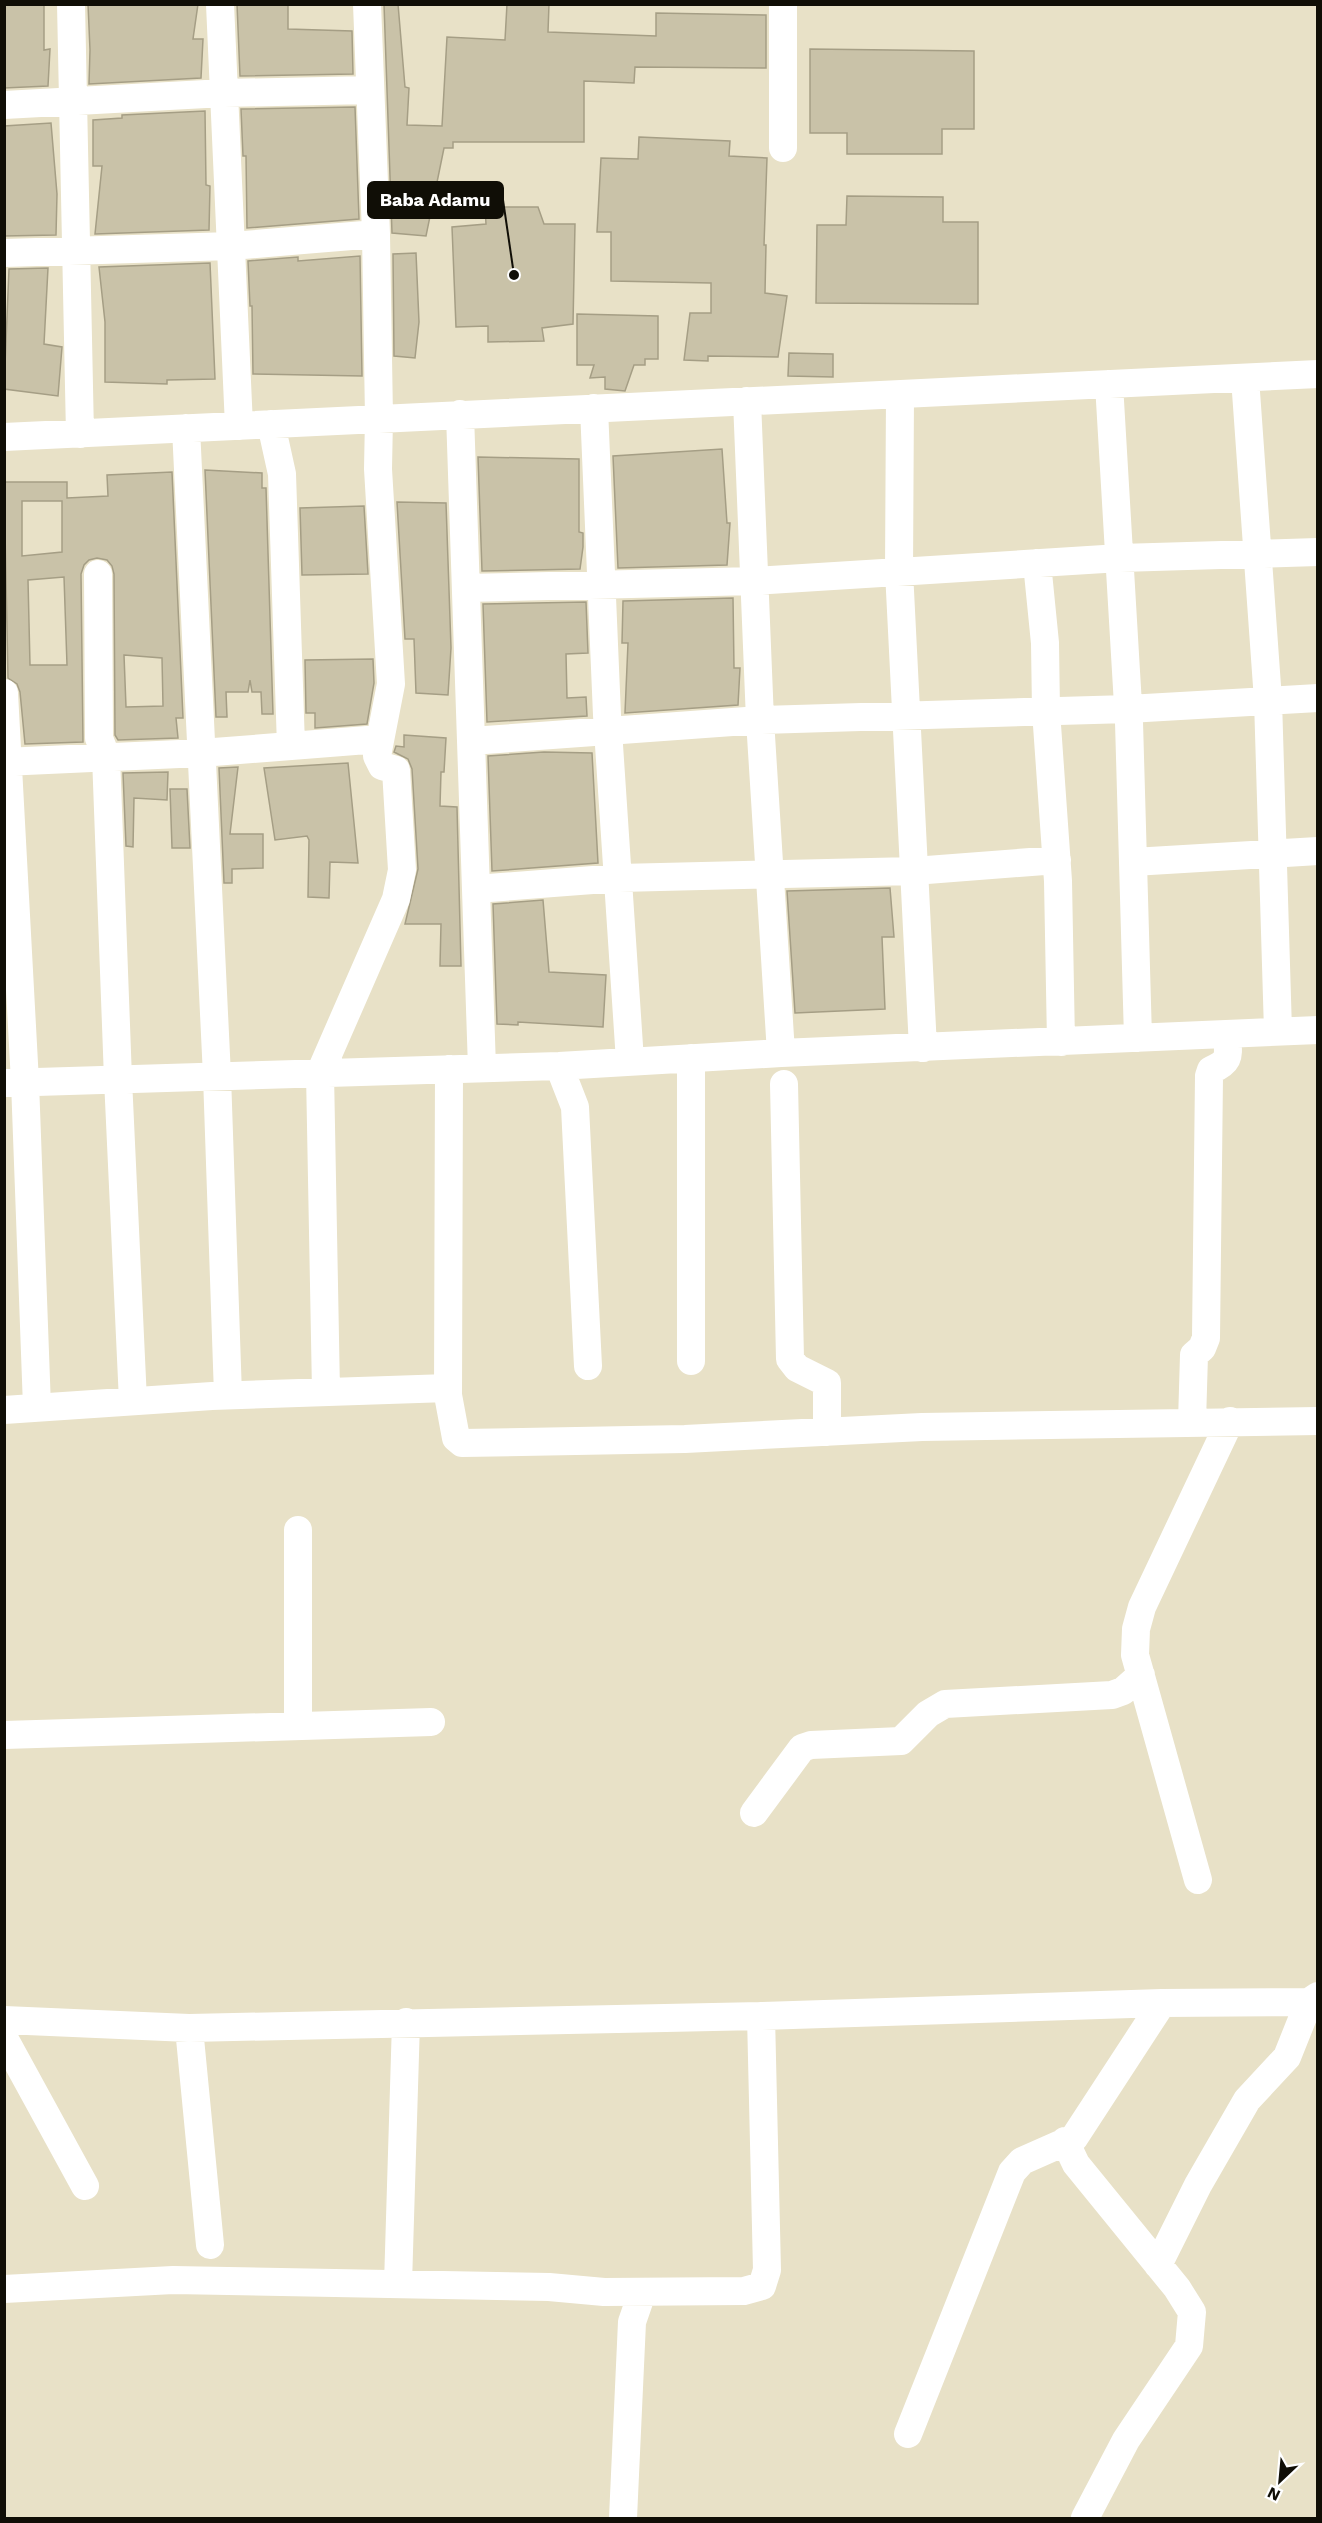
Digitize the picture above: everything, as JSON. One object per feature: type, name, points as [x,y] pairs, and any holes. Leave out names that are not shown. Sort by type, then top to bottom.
[{"type":"street","points":[[71,4],[80,434]]},
{"type":"street","points":[[220,4],[239,426]]},
{"type":"street","points":[[326,1391],[320,1073],[396,899],[402,870],[396,770],[382,766],[377,756],[391,684],[378,469],[376,234],[367,4]]},
{"type":"street","points":[[783,4],[783,148]]},
{"type":"street","points":[[4,105],[224,93],[370,90]]},
{"type":"street","points":[[4,253],[231,246],[376,234]]},
{"type":"street","points":[[4,437],[1317,374]]},
{"type":"street","points":[[1245,378],[1268,700],[1278,1031]]},
{"type":"street","points":[[1110,384],[1128,709],[1138,1038]]},
{"type":"street","points":[[900,395],[899,571],[922,1048]]},
{"type":"street","points":[[747,401],[760,720],[781,1053]]},
{"type":"street","points":[[594,408],[609,732],[630,1061]]},
{"type":"street","points":[[460,414],[482,1068]]},
{"type":"street","points":[[271,424],[282,474],[291,746]]},
{"type":"street","points":[[186,428],[217,1076],[228,1395]]},
{"type":"street","points":[[466,588],[754,581],[1119,558],[1317,552]]},
{"type":"street","points":[[1038,563],[1045,643],[1046,711],[1056,861],[1061,1042]]},
{"type":"street","points":[[98,574],[99,738],[106,756],[133,1401]]},
{"type":"street","points":[[4,693],[15,1083],[37,1407]]},
{"type":"street","points":[[471,741],[760,720],[1128,709],[1317,698]]},
{"type":"street","points":[[6,762],[201,753],[380,739]]},
{"type":"street","points":[[1133,862],[1317,851]]},
{"type":"street","points":[[476,889],[619,878],[914,871],[1056,861]]},
{"type":"street","points":[[15,1083],[559,1066],[781,1053],[1317,1030]]},
{"type":"street","points":[[1192,1422],[1194,1355],[1202,1348],[1206,1338],[1209,1076],[1211,1070],[1225,1064],[1228,1056],[1227,1034]]},
{"type":"street","points":[[691,1058],[691,1361]]},
{"type":"street","points":[[559,1066],[575,1107],[588,1366]]},
{"type":"street","points":[[449,1069],[448,1388],[456,1438],[462,1443],[685,1438],[922,1427],[1317,1421]]},
{"type":"street","points":[[784,1084],[790,1359],[797,1368],[827,1383],[827,1432]]},
{"type":"street","points":[[4,1410],[228,1395],[448,1388]]},
{"type":"street","points":[[1198,1880],[1135,1655],[1136,1629],[1142,1607],[1230,1421]]},
{"type":"street","points":[[298,1530],[298,1724]]},
{"type":"street","points":[[754,1814],[802,1748],[811,1745],[902,1741],[928,1714],[945,1704],[1112,1695],[1123,1691],[1141,1675]]},
{"type":"street","points":[[4,1735],[298,1724],[431,1722]]},
{"type":"street","points":[[4,2020],[189,2028],[761,2016],[1313,1999],[1287,2057],[1247,2100],[1198,2185],[1158,2265]]},
{"type":"street","points":[[908,2434],[1012,2172],[1022,2162],[1074,2138],[1162,2003]]},
{"type":"street","points":[[4,2289],[173,2280],[549,2287],[642,2293],[744,2291],[762,2286],[767,2270],[761,2016]]},
{"type":"street","points":[[398,2284],[406,2022]]},
{"type":"street","points":[[189,2028],[210,2245]]},
{"type":"street","points":[[4,2038],[85,2186]]},
{"type":"street","points":[[1065,2141],[1076,2164],[1158,2265],[1192,2312],[1189,2346],[1126,2440],[1085,2518]]},
{"type":"street","points":[[604,2292],[613,2307],[632,2322]]},
{"type":"street","points":[[623,2518],[632,2322],[642,2293]]},
{"type":"building","points":[[4,4],[44,4],[44,50],[50,49],[48,86],[4,88]]},
{"type":"building","points":[[88,4],[198,4],[193,39],[203,39],[201,78],[89,84]]},
{"type":"building","points":[[237,4],[288,4],[288,29],[352,31],[353,74],[240,76]]},
{"type":"building","points":[[384,4],[398,4],[405,87],[409,88],[407,125],[442,126],[447,37],[505,40],[507,4],[549,4],[548,32],[656,36],[656,13],[766,15],[766,68],[635,67],[634,83],[584,81],[584,142],[453,142],[453,148],[444,148],[426,236],[392,233]]},
{"type":"building","points":[[810,49],[974,51],[974,129],[942,129],[942,154],[847,154],[847,133],[810,133]]},
{"type":"building","points":[[355,107],[359,219],[247,228],[246,156],[243,156],[241,109]]},
{"type":"building","points":[[205,111],[206,185],[210,186],[209,230],[95,234],[102,166],[93,166],[93,120],[122,118],[122,115]]},
{"type":"building","points":[[51,123],[57,194],[56,235],[4,236],[4,126]]},
{"type":"building","points":[[639,137],[730,141],[729,156],[767,158],[765,293],[787,296],[778,357],[708,356],[708,361],[684,360],[690,313],[711,313],[711,283],[611,281],[611,232],[597,232],[601,158],[638,159]]},
{"type":"building","points":[[847,196],[943,197],[943,222],[978,222],[978,304],[816,303],[817,225],[846,225]]},
{"type":"building","points":[[485,207],[538,207],[544,224],[575,224],[573,324],[542,328],[544,341],[488,342],[488,326],[456,327],[452,227],[486,224]]},
{"type":"building","points":[[416,253],[419,322],[415,358],[394,356],[393,254]]},
{"type":"building","points":[[360,256],[362,376],[253,374],[252,306],[250,306],[248,261],[298,257],[298,261]]},
{"type":"building","points":[[210,263],[215,379],[167,380],[167,384],[105,382],[105,322],[99,267]]},
{"type":"building","points":[[48,268],[44,344],[62,347],[58,396],[4,389],[9,269]]},
{"type":"building","points":[[577,314],[658,316],[658,359],[645,359],[645,365],[634,365],[625,391],[605,389],[605,377],[590,378],[594,365],[577,365]]},
{"type":"building","points":[[789,353],[833,354],[833,377],[788,376]]},
{"type":"building","points":[[722,449],[727,523],[730,523],[727,565],[618,568],[613,456]]},
{"type":"building","points":[[478,457],[579,459],[579,532],[583,533],[580,569],[482,571]]},
{"type":"building","points":[[205,470],[262,473],[262,488],[266,488],[273,714],[262,714],[261,692],[252,692],[250,680],[248,692],[226,692],[227,717],[216,717]]},
{"type":"building","points":[[172,472],[183,718],[176,718],[178,738],[118,740],[115,735],[114,574],[107,560],[97,558],[89,560],[84,565],[81,574],[83,742],[25,744],[20,692],[17,684],[8,678],[4,482],[67,482],[67,498],[108,496],[107,475]],"holes":[[[22,501],[62,501],[62,552],[22,556]],[[64,577],[67,665],[30,665],[28,580]],[[124,655],[162,658],[163,706],[126,707]]]},
{"type":"building","points":[[397,502],[446,503],[451,648],[448,695],[416,693],[414,639],[405,639]]},
{"type":"building","points":[[364,506],[368,574],[302,575],[300,508]]},
{"type":"building","points":[[733,598],[734,668],[740,668],[738,705],[625,713],[628,643],[622,643],[623,601]]},
{"type":"building","points":[[586,602],[588,653],[566,654],[567,698],[586,697],[587,716],[487,722],[483,604]]},
{"type":"building","points":[[373,659],[374,683],[367,724],[315,728],[315,713],[306,713],[305,660]]},
{"type":"building","points":[[404,735],[446,738],[444,772],[441,772],[440,806],[457,807],[461,966],[440,966],[441,924],[405,924],[418,869],[412,769],[408,759],[394,752],[396,746],[404,747]]},
{"type":"building","points":[[544,752],[592,753],[598,863],[492,871],[488,756]]},
{"type":"building","points":[[348,763],[358,863],[330,862],[329,898],[308,897],[309,840],[307,836],[275,840],[264,768]]},
{"type":"building","points":[[238,767],[230,834],[263,834],[263,868],[232,869],[232,883],[224,883],[219,768]]},
{"type":"building","points":[[168,772],[167,800],[134,798],[133,847],[126,846],[123,773]]},
{"type":"building","points":[[170,789],[187,789],[190,848],[172,848]]},
{"type":"building","points":[[890,888],[894,937],[882,937],[885,1009],[795,1013],[787,891]]},
{"type":"building","points":[[543,900],[549,972],[606,975],[603,1027],[518,1022],[518,1025],[497,1024],[493,904]]},
{"type":"place","name":"Baba Adamu","points":[[514,275]]}]
